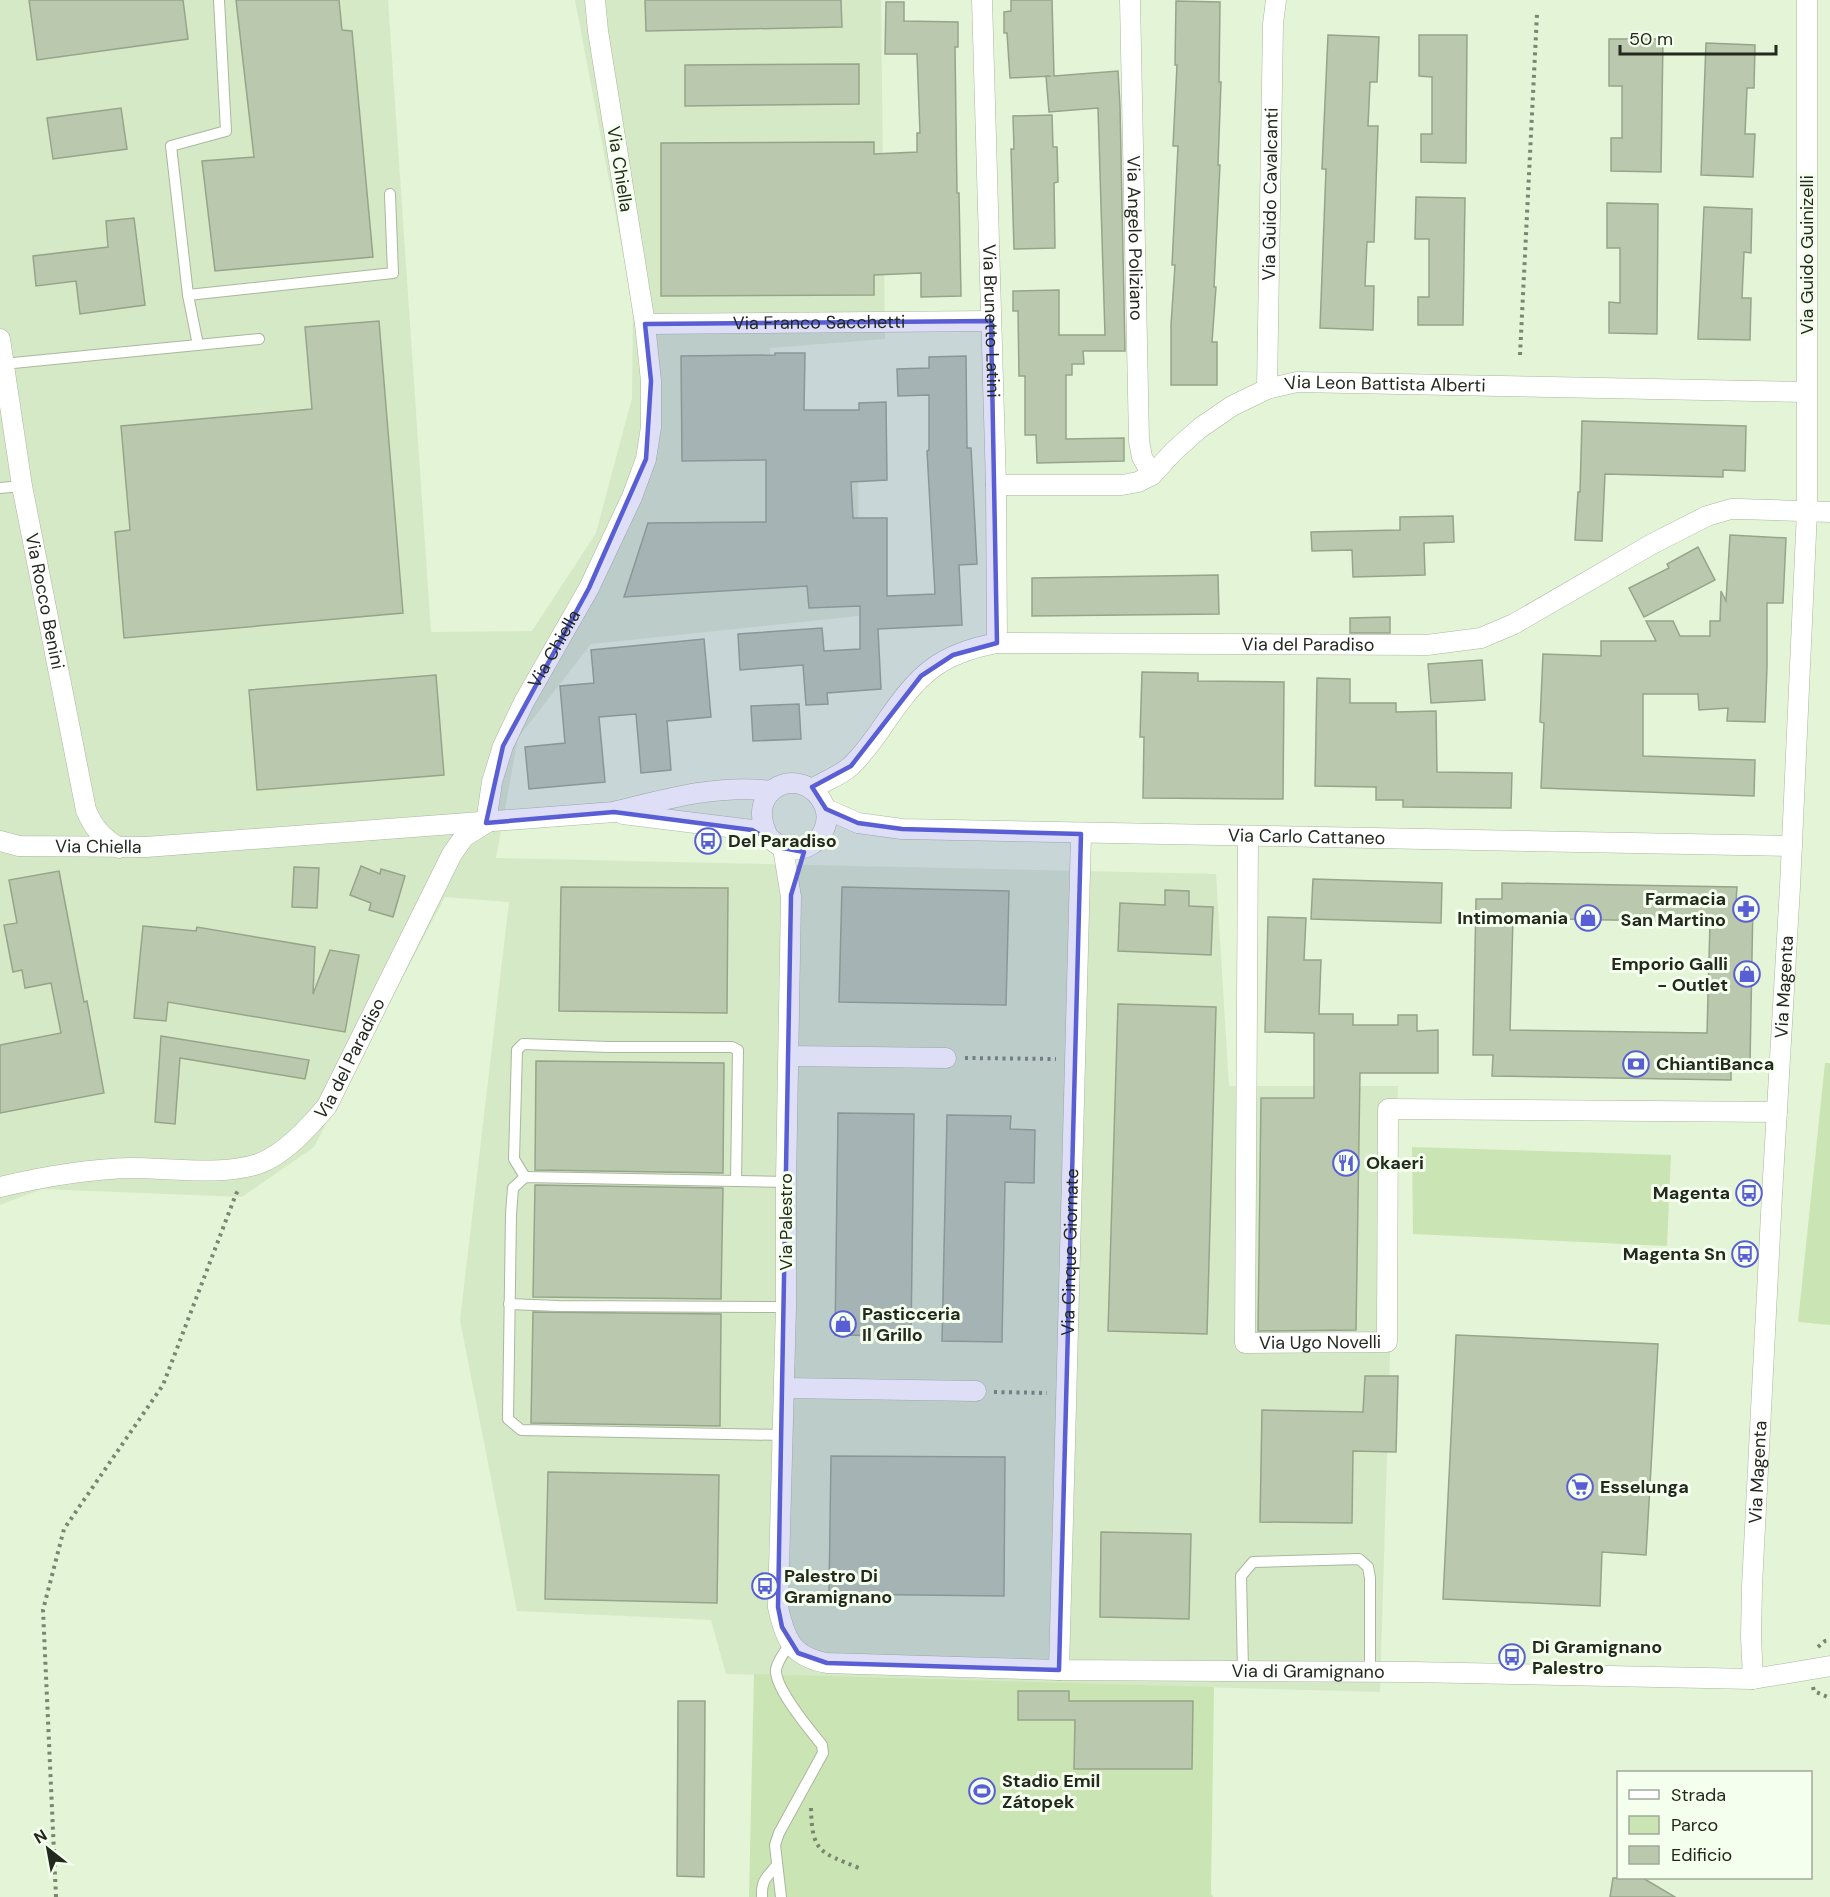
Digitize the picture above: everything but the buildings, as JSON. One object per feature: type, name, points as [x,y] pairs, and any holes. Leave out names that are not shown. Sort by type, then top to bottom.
[{"type":"street","name":"Via Chiella","points":[[0,841],[19,846],[119,848],[486,823],[492,782],[502,746],[524,702],[589,588],[632,496],[646,459],[651,427],[651,381],[645,324],[595,0]]},
{"type":"street","name":"Via Brunetto Latini","points":[[982,0],[996,485],[997,643]]},
{"type":"street","name":"Via Angelo Poliziano","points":[[1130,0],[1139,441],[1142,457],[1152,475]]},
{"type":"street","name":"Via Guido Cavalcanti","points":[[1267,389],[1273,36],[1276,0]]},
{"type":"street","name":"Via Guido Guinizelli","points":[[1807,0],[1807,511]]},
{"type":"street","name":"Via Franco Sacchetti","points":[[645,324],[991,321]]},
{"type":"street","name":"Via Rocco Benini","points":[[0,339],[22,486],[86,810],[93,827],[119,848]]},
{"type":"street","name":"Via Leon Battista Alberti","points":[[996,485],[1122,485],[1138,482],[1152,475],[1200,428],[1232,406],[1267,389],[1297,382],[1806,392]]},
{"type":"street","name":"Via del Paradiso","points":[[812,789],[851,766],[872,742],[921,676],[952,655],[972,647],[997,643],[1427,645],[1481,638],[1514,624],[1652,544],[1707,516],[1731,509],[1830,512]]},
{"type":"street","name":"Via Magenta","points":[[1753,1679],[1752,1586],[1792,846],[1807,511]]},
{"type":"street","points":[[614,812],[752,830],[776,843],[799,850],[815,842],[821,835],[827,817],[821,799],[812,789],[791,783],[779,786],[772,791],[762,805],[763,826],[776,843]]},
{"type":"street","points":[[486,823],[614,812],[705,792],[744,788],[772,791]]},
{"type":"street","name":"Via Carlo Cattaneo","points":[[826,809],[858,823],[902,829],[1792,846]]},
{"type":"street","name":"Via del Paradiso","points":[[0,1187],[31,1179],[128,1168],[230,1170],[259,1164],[284,1149],[305,1132],[327,1106],[452,854],[464,837],[486,823]]},
{"type":"street","name":"Via Cinque Giornate","points":[[1059,1670],[1081,834]]},
{"type":"street","name":"Via Ugo Novelli","points":[[1248,836],[1245,1343],[1388,1342],[1388,1109],[1777,1113]]},
{"type":"street","name":"Via Palestro","points":[[776,843],[791,896],[786,1307],[778,1607],[782,1627],[790,1644]]},
{"type":"street","name":"Via Palestro","points":[[791,896],[807,847]]},
{"type":"street","points":[[789,1056],[946,1058]]},
{"type":"street","points":[[784,1388],[976,1391]]},
{"type":"street","name":"Via di Gramignano","points":[[790,1644],[798,1653],[813,1661],[826,1663],[1059,1670],[1370,1672],[1753,1679],[1830,1666]]},
{"type":"lane","points":[[198,345],[188,295],[171,146],[226,132],[219,0]]},
{"type":"lane","points":[[188,295],[393,273],[390,194]]},
{"type":"lane","points":[[3,364],[259,339]]},
{"type":"lane","points":[[0,488],[22,486]]},
{"type":"lane","points":[[525,1177],[514,1159],[517,1050],[523,1044],[732,1047],[738,1050],[736,1181]]},
{"type":"lane","points":[[782,1435],[521,1430],[508,1419],[509,1304],[513,1188],[525,1177],[786,1182]]},
{"type":"lane","points":[[509,1304],[786,1307]]},
{"type":"lane","points":[[1243,1671],[1241,1576],[1252,1562],[1359,1559],[1368,1566],[1370,1578],[1370,1672]]},
{"type":"lane","points":[[781,1897],[775,1845],[779,1833],[823,1753],[822,1745],[783,1692],[777,1680],[776,1667],[790,1644]]},
{"type":"lane","points":[[762,1897],[763,1881],[777,1865]]},
{"type":"path","points":[[1521,355],[1537,14]]},
{"type":"path","points":[[946,1058],[1074,1059]]},
{"type":"path","points":[[56,1897],[43,1611],[64,1529],[162,1385],[236,1194],[259,1164]]},
{"type":"path","points":[[976,1391],[1065,1393]]},
{"type":"path","points":[[810,1777],[812,1830],[815,1842],[820,1850],[828,1855],[859,1868]]},
{"type":"highlighted area","points":[[991,321],[997,643],[953,655],[921,676],[851,766],[812,787],[826,809],[858,823],[902,829],[1081,834],[1059,1670],[827,1663],[798,1653],[782,1627],[778,1607],[791,895],[804,852],[783,848],[752,830],[614,812],[486,823],[503,746],[589,588],[646,459],[651,381],[645,324]]},
{"type":"shaded area","points":[[0,0],[388,0],[431,632],[532,631],[596,533],[632,398],[633,307],[575,0],[881,0],[885,339],[770,348],[776,454],[858,455],[859,616],[591,644],[518,738],[496,858],[1216,874],[1229,1086],[1398,1086],[1380,1692],[726,1674],[711,1620],[517,1611],[460,1320],[509,902],[445,897],[314,1147],[242,1197],[42,1189],[0,1205]]},
{"type":"green space","points":[[1825,1063],[1830,1063],[1830,1325],[1798,1322]]},
{"type":"green space","points":[[1412,1147],[1671,1155],[1667,1246],[1413,1234]]},
{"type":"green space","name":"Stadio Emil Zátopek","points":[[754,1674],[1214,1687],[1211,1894],[1213,1897],[749,1897]]},
{"type":"place","name":"Del Paradiso","points":[[708,841]]},
{"type":"place","name":"Farmacia San Martino","points":[[1746,909]]},
{"type":"place","name":"Intimomania","points":[[1588,918]]},
{"type":"place","name":"Emporio Galli - Outlet","points":[[1747,974]]},
{"type":"place","name":"ChiantiBanca","points":[[1636,1064]]},
{"type":"place","name":"Okaeri","points":[[1346,1163]]},
{"type":"place","name":"Magenta","points":[[1749,1193]]},
{"type":"place","name":"Magenta Sn","points":[[1745,1254]]},
{"type":"place","name":"Pasticceria Il Grillo","points":[[843,1324]]},
{"type":"place","name":"Esselunga","points":[[1580,1487]]},
{"type":"place","name":"Palestro Di Gramignano","points":[[765,1586]]},
{"type":"place","name":"Di Gramignano Palestro","points":[[1512,1657]]},
{"type":"place","name":"Stadio Emil Zátopek","points":[[982,1791]]}]
